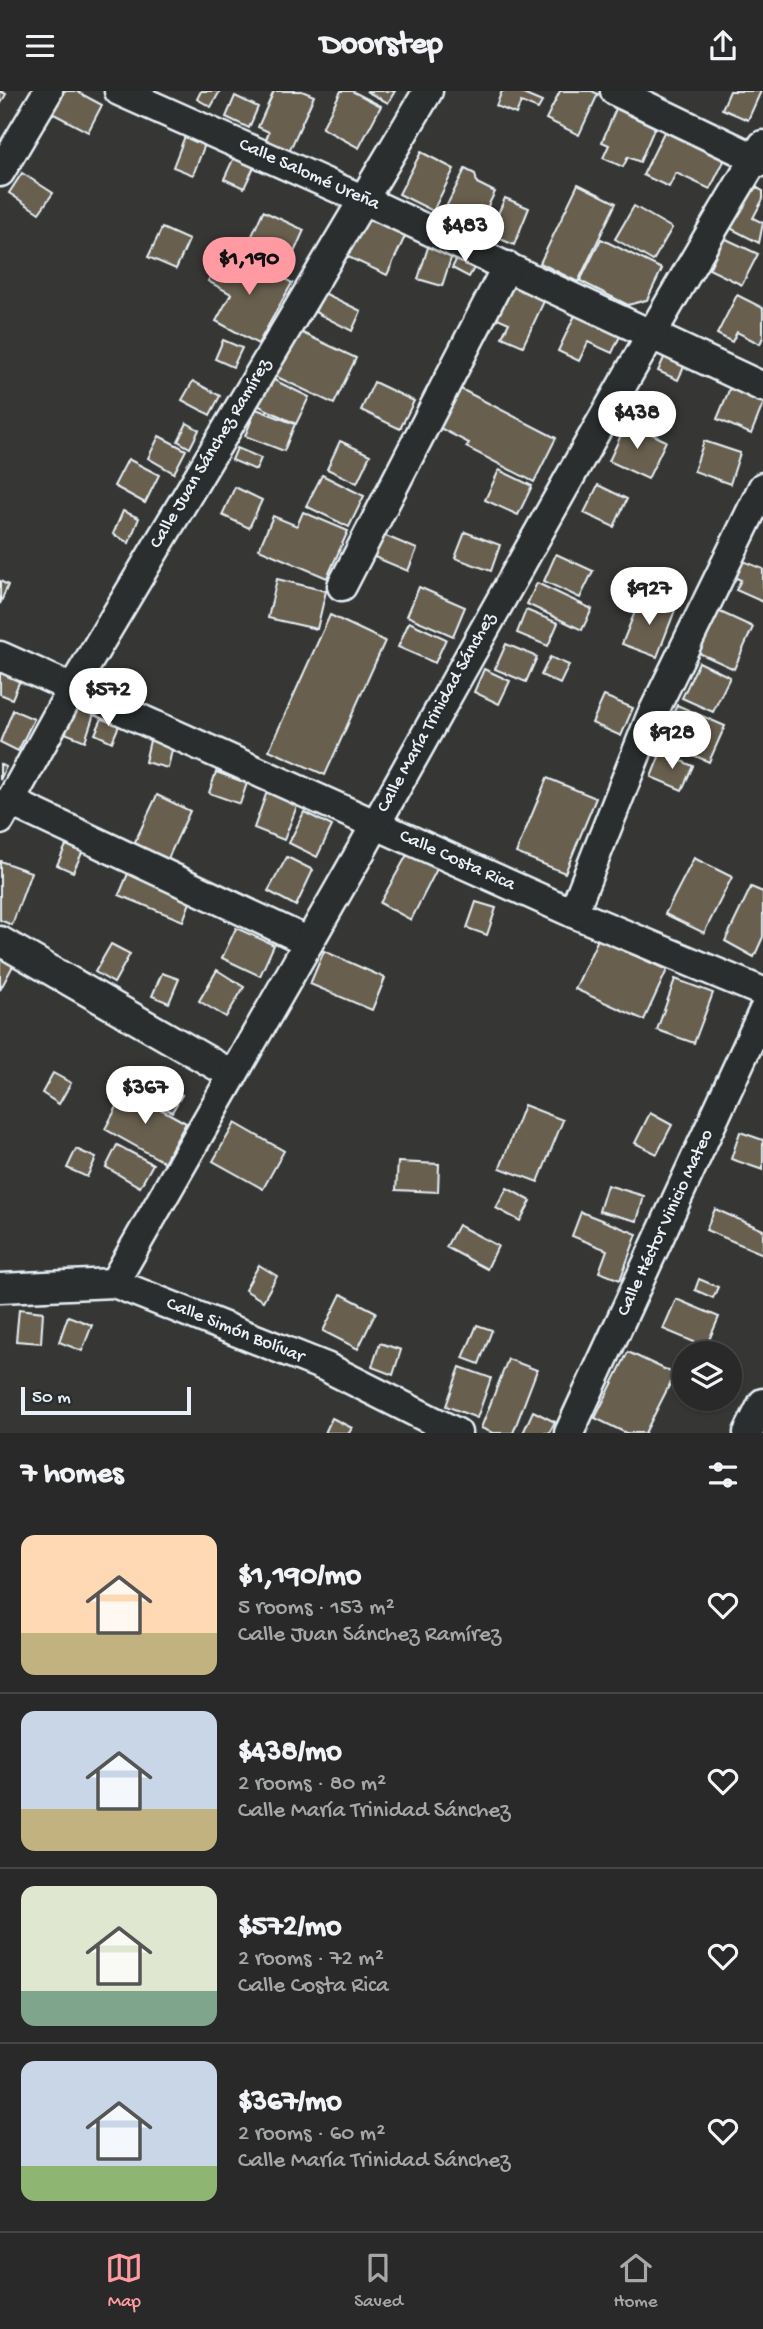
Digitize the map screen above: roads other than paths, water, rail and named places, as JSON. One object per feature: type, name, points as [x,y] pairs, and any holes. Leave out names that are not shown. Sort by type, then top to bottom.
[{"type":"street","points":[[0,172],[48,91]]},
{"type":"street","name":"Calle Salomé Ureña","points":[[119,91],[507,265],[763,387]]},
{"type":"street","name":"Calle Juan Sánchez Ramírez","points":[[4,811],[72,689],[428,91]]},
{"type":"street","points":[[615,91],[760,155]]},
{"type":"street","name":"Calle María Trinidad Sánchez","points":[[114,1283],[376,824],[650,332],[760,155]]},
{"type":"street","points":[[342,586],[507,265]]},
{"type":"street","points":[[573,913],[650,719],[763,487]]},
{"type":"street","name":"Calle Costa Rica","points":[[0,656],[573,913],[763,992]]},
{"type":"street","points":[[4,811],[309,942]]},
{"type":"street","points":[[0,941],[231,1074]]},
{"type":"street","name":"Calle Héctor Vinicio Mateo","points":[[569,1433],[763,1012]]},
{"type":"street","name":"Calle Simón Bolívar","points":[[0,1288],[114,1283],[326,1367],[457,1433]]},
{"type":"street","points":[[748,1433],[763,1403]]}]
